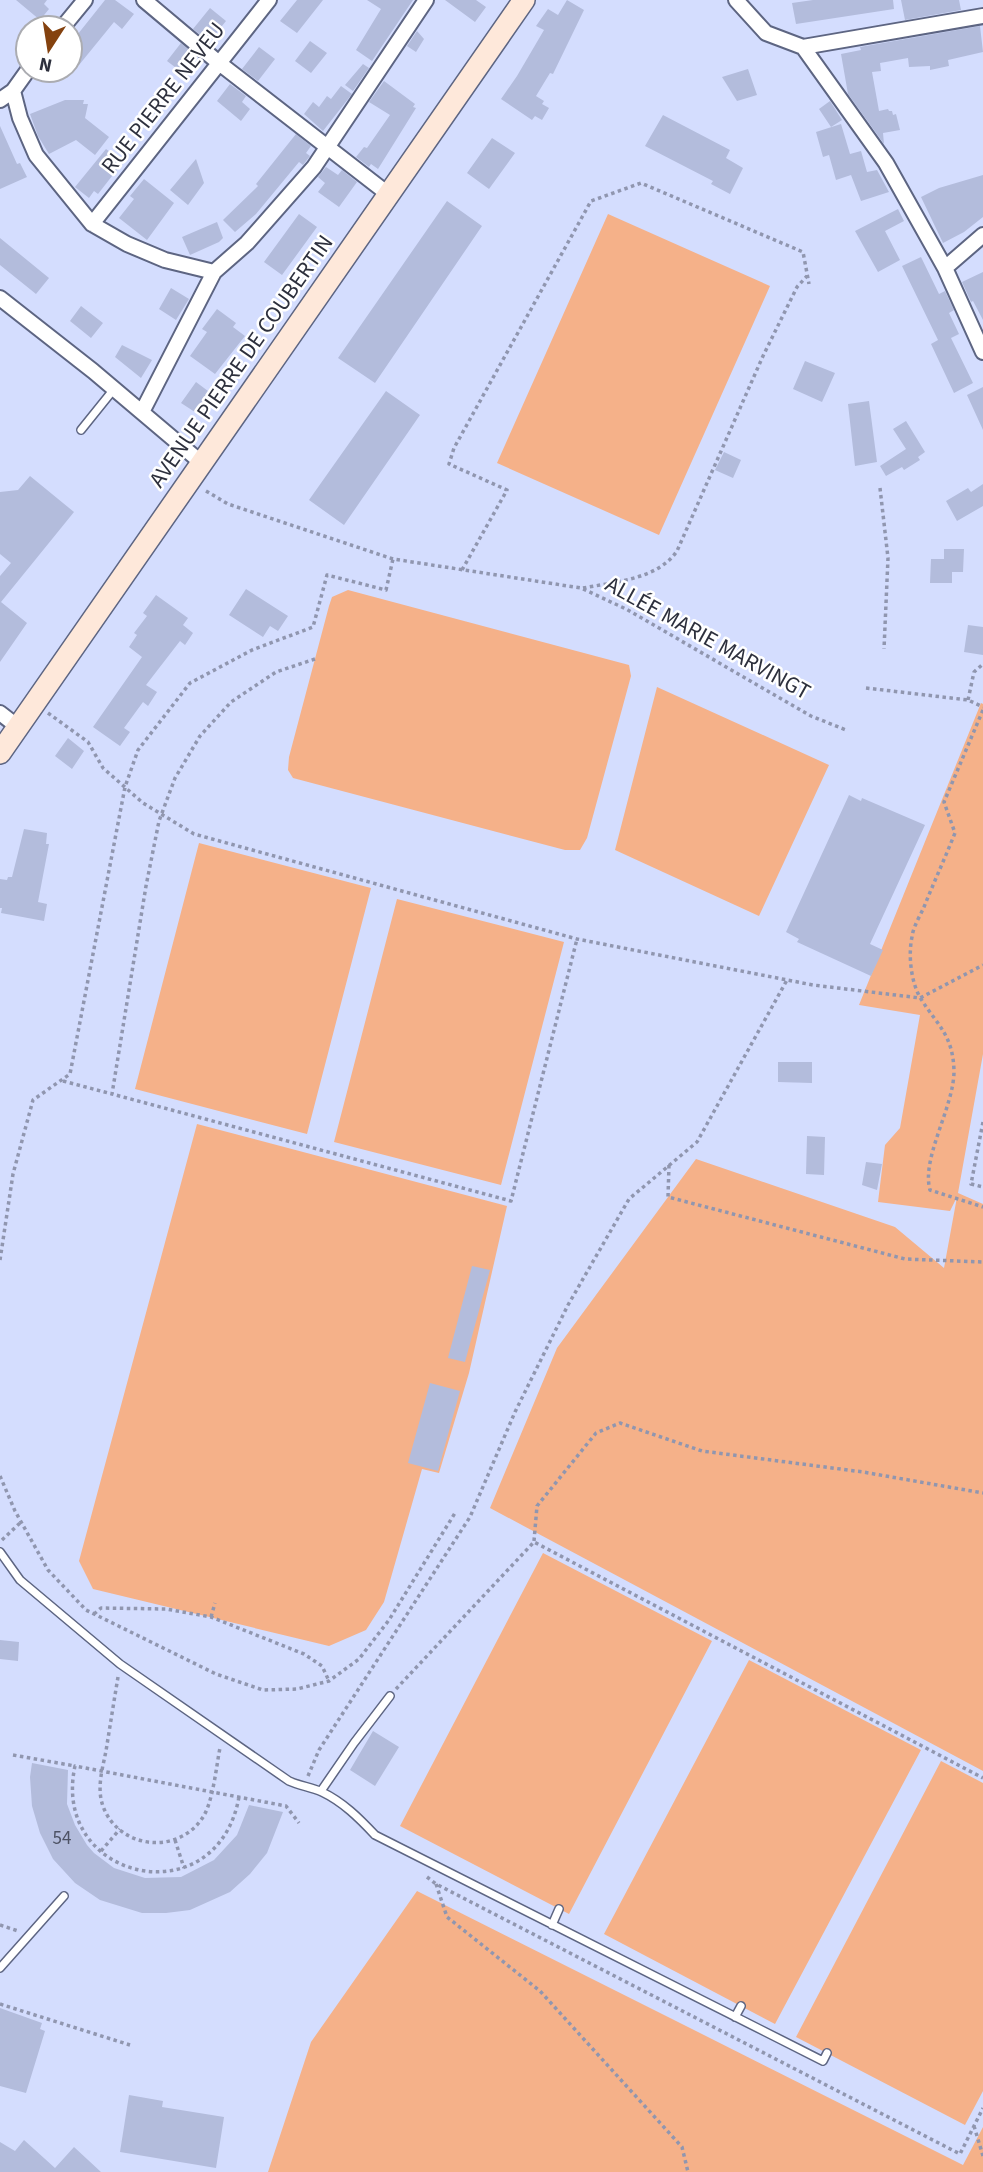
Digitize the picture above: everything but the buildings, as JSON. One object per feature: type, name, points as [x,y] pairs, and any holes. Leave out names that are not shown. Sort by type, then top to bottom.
[{"type":"street","points":[[74,14],[85,0]]},
{"type":"street","points":[[144,0],[219,63],[388,194]]},
{"type":"street","name":"RUE PIERRE NEVEU","points":[[92,224],[269,0]]},
{"type":"street","points":[[142,412],[214,272],[247,243],[314,167],[426,0]]},
{"type":"street","name":"AVENUE PIERRE DE COUBERTIN","points":[[0,752],[524,0]]},
{"type":"street","points":[[736,0],[766,33],[803,47],[983,16]]},
{"type":"street","points":[[803,47],[886,163],[945,268],[983,352]]},
{"type":"street","points":[[0,100],[18,84]]},
{"type":"street","points":[[13,91],[20,118],[36,155],[92,224],[127,244],[166,260],[214,272]]},
{"type":"street","points":[[945,268],[983,236]]},
{"type":"street","points":[[0,298],[203,464]]},
{"type":"street","points":[[0,713],[18,727]]},
{"type":"lane","points":[[82,430],[114,389]]},
{"type":"lane","points":[[0,1552],[20,1580],[120,1664],[289,1781],[321,1791],[354,1812],[375,1835],[823,2062],[827,2053]]},
{"type":"lane","points":[[321,1791],[390,1696]]},
{"type":"lane","points":[[0,1968],[64,1896]]},
{"type":"lane","points":[[552,1925],[559,1909]]},
{"type":"lane","points":[[735,2017],[741,2006]]},
{"type":"path","points":[[462,570],[507,490],[449,464],[454,449],[591,201],[641,183],[803,251],[809,284]]},
{"type":"path","points":[[581,588],[652,572],[669,563],[677,551],[763,356],[797,287],[808,275]]},
{"type":"path","name":"ALLÉE MARIE MARVINGT","points":[[190,482],[228,504],[393,559],[581,588],[626,610],[811,716],[846,730]]},
{"type":"path","points":[[880,488],[888,558],[884,649]]},
{"type":"path","points":[[0,1260],[13,1174],[33,1100],[70,1074],[125,787],[138,750],[190,683],[252,650],[313,627],[327,575],[386,590],[393,559]]},
{"type":"path","points":[[112,1094],[136,940],[162,815],[175,778],[200,736],[231,702],[276,672],[315,659]]},
{"type":"path","points":[[968,700],[974,672],[983,664]]},
{"type":"path","points":[[866,688],[968,700],[983,708],[944,802],[955,833],[912,935],[911,964],[920,998],[950,1042],[954,1072],[949,1099],[929,1163],[927,1178],[930,1190],[983,1207]]},
{"type":"path","points":[[35,703],[88,742],[103,768],[125,787],[162,815],[194,834],[578,939],[787,980],[920,998],[983,965]]},
{"type":"path","points":[[63,1081],[511,1201],[578,939]]},
{"type":"path","points":[[303,1787],[319,1750],[470,1517],[514,1412],[568,1305],[629,1199],[697,1142],[787,980]]},
{"type":"path","points":[[983,1122],[971,1184],[983,1187]]},
{"type":"path","points":[[669,1165],[668,1197],[905,1259],[983,1262]]},
{"type":"path","points":[[390,1696],[534,1542],[537,1506],[596,1433],[620,1423],[702,1451],[863,1472],[983,1493]]},
{"type":"path","points":[[0,1476],[21,1522],[48,1570],[86,1610],[216,1674],[263,1689],[297,1689],[329,1681],[359,1659],[388,1620],[455,1513]]},
{"type":"path","points":[[0,1542],[21,1522]]},
{"type":"path","points":[[534,1542],[983,1778]]},
{"type":"path","points":[[211,1617],[215,1603]]},
{"type":"path","points":[[94,1615],[101,1608],[116,1608],[166,1609],[211,1617],[304,1654],[322,1666],[329,1681]]},
{"type":"path","points":[[120,1664],[101,1797],[104,1809],[120,1829],[138,1841],[167,1843],[194,1828],[208,1807],[222,1735]]},
{"type":"path","points":[[13,1755],[286,1806],[299,1822]]},
{"type":"path","points":[[75,1766],[71,1781],[72,1802],[78,1821],[90,1841],[107,1858],[128,1868],[147,1872],[173,1872],[213,1850],[227,1834],[236,1815],[239,1797]]},
{"type":"path","points":[[100,1851],[120,1829]]},
{"type":"path","points":[[175,1840],[184,1868]]},
{"type":"path","points":[[423,1873],[436,1884],[960,2154],[983,2108]]},
{"type":"path","points":[[436,1884],[447,1917],[540,1991],[682,2147],[688,2172]]},
{"type":"path","points":[[0,1925],[30,1934]]},
{"type":"path","points":[[0,2004],[130,2045]]},
{"type":"path","points":[[974,2126],[983,2156]]},
{"type":"shaded area","points":[[608,214],[770,286],[659,535],[497,463]]},
{"type":"shaded area","points":[[348,590],[629,665],[631,676],[587,838],[580,850],[565,850],[293,778],[288,770],[289,757],[329,606],[332,597]]},
{"type":"shaded area","points":[[657,687],[829,765],[759,916],[615,850]]},
{"type":"shaded area","points":[[981,703],[983,1054],[958,1193],[983,1204],[983,1771],[490,1508],[557,1348],[696,1159],[895,1227],[944,1268],[957,1197],[950,1211],[878,1202],[885,1145],[900,1128],[920,1015],[859,1005]]},
{"type":"shaded area","points":[[199,843],[371,888],[307,1134],[135,1089]]},
{"type":"shaded area","points":[[397,899],[564,942],[501,1185],[334,1142]]},
{"type":"shaded area","points":[[197,1124],[507,1206],[469,1373],[439,1473],[422,1469],[384,1602],[366,1630],[329,1646],[93,1589],[79,1561]]},
{"type":"shaded area","points":[[543,1553],[712,1641],[569,1914],[400,1826]]},
{"type":"shaded area","points":[[749,1660],[921,1750],[775,2024],[604,1934]]},
{"type":"shaded area","points":[[941,1761],[983,1783],[983,2091],[965,2125],[796,2037]]},
{"type":"shaded area","points":[[417,1891],[963,2165],[983,2127],[983,2172],[268,2172],[311,2042]]}]
